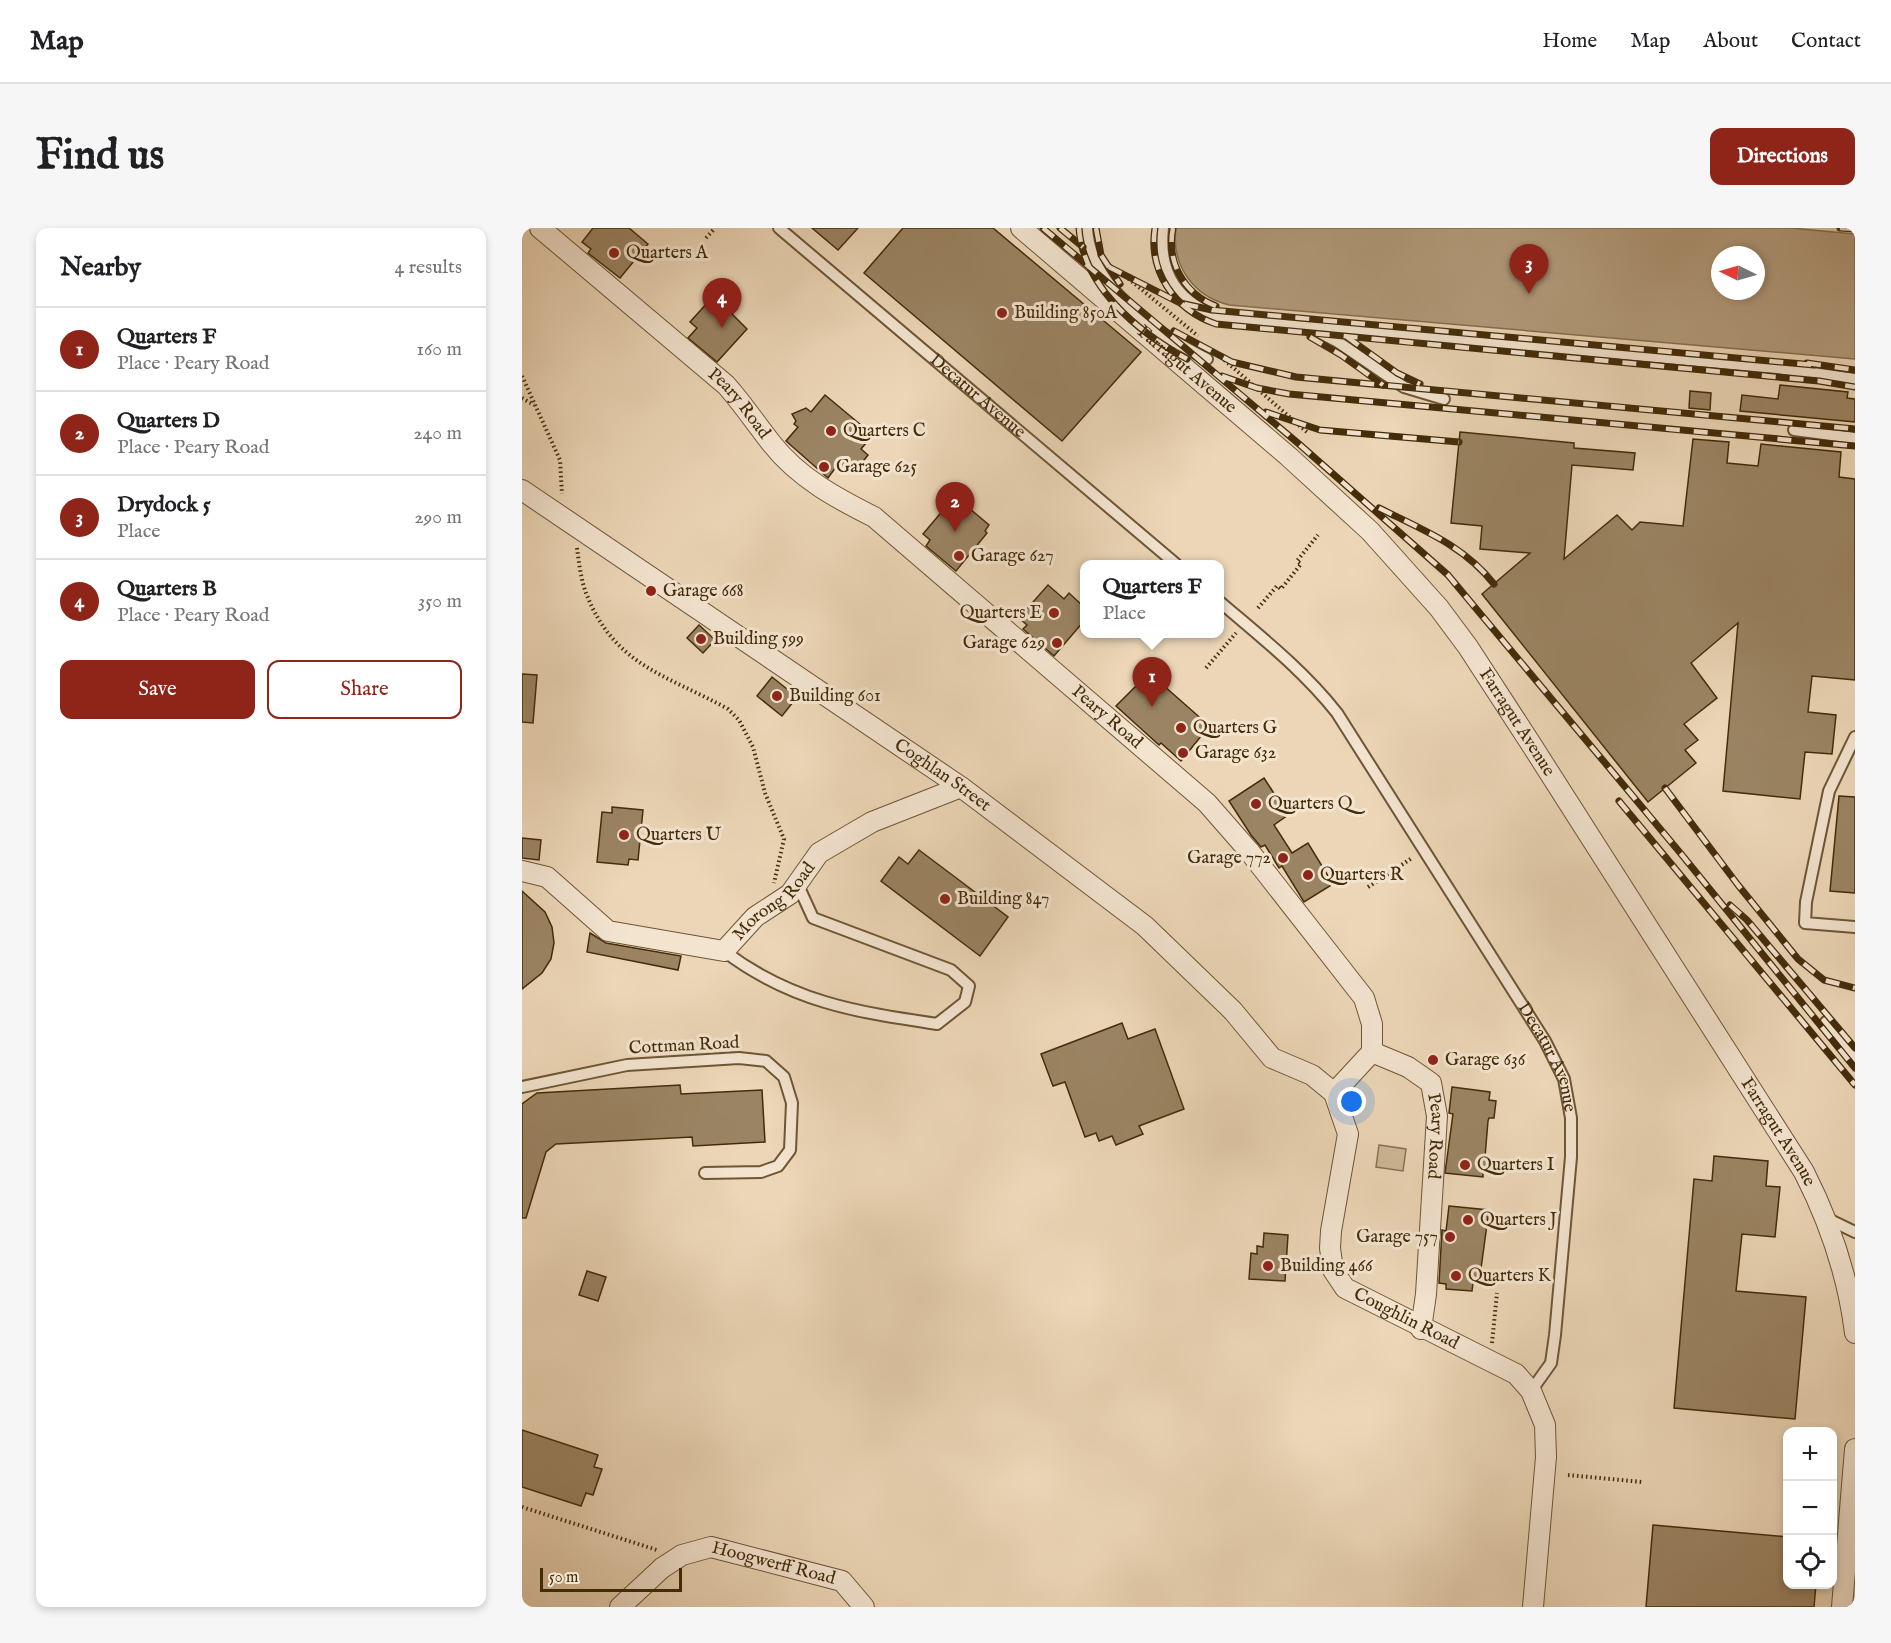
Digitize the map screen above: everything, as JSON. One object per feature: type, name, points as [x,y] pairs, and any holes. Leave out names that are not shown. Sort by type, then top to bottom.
[{"type":"street","name":"Peary Road","points":[[540,228],[726,385],[747,409],[772,445],[795,467],[828,494],[874,517],[1208,802],[1249,851],[1364,998],[1372,1024],[1372,1052],[1408,1067],[1431,1083],[1437,1116],[1421,1329]]},
{"type":"street","name":"Farragut Avenue","points":[[1021,228],[1370,531],[1439,608],[1468,647],[1782,1135],[1826,1218],[1847,1283],[1855,1333]]},
{"type":"street","name":"Coghlan Street","points":[[522,490],[961,787],[1145,926],[1233,1011],[1272,1058],[1312,1075],[1334,1094]]},
{"type":"street","name":"Morong Road","points":[[522,872],[547,877],[608,930],[724,951],[755,917],[790,894],[819,853],[872,822],[961,787]]},
{"type":"street","points":[[1334,1094],[1372,1052]]},
{"type":"street","name":"Coughlin Road","points":[[1334,1094],[1348,1134],[1331,1231],[1330,1248],[1333,1270],[1345,1288],[1421,1329],[1516,1374],[1531,1391]]},
{"type":"street","points":[[1531,1391],[1545,1425],[1546,1457],[1533,1607]]},
{"type":"street","points":[[1842,1607],[1855,1449]]},
{"type":"street","name":"Hoogwerff Road","points":[[620,1607],[662,1568],[682,1555],[711,1547],[842,1581],[864,1607]]},
{"type":"lane","name":"Decatur Avenue","points":[[778,228],[1171,560]]},
{"type":"lane","points":[[1087,228],[1099,271],[1125,301],[1184,348],[1210,355]]},
{"type":"lane","points":[[1163,228],[1165,266],[1175,286],[1188,300],[1223,318],[1855,377]]},
{"type":"lane","points":[[1074,275],[1125,301]]},
{"type":"lane","points":[[1294,324],[1328,336],[1404,387],[1444,399]]},
{"type":"lane","points":[[1155,327],[1192,376]]},
{"type":"lane","points":[[1794,430],[1855,438]]},
{"type":"lane","name":"Decatur Avenue","points":[[1224,605],[1318,689],[1337,713],[1545,1041],[1564,1079],[1571,1118],[1571,1157],[1555,1335],[1551,1363],[1531,1391]]},
{"type":"lane","points":[[1855,737],[1829,791],[1805,922],[1855,927]]},
{"type":"lane","points":[[724,951],[754,973],[809,998],[866,1013],[937,1024],[965,1002],[969,986],[951,970],[813,918],[797,883]]},
{"type":"lane","points":[[1826,1022],[1855,1057]]},
{"type":"lane","name":"Cottman Road","points":[[522,1087],[627,1065],[739,1058],[766,1061],[784,1077],[792,1104],[790,1150],[778,1166],[761,1172],[705,1173]]},
{"type":"lane","points":[[1826,1218],[1855,1232]]},
{"type":"path","points":[[706,238],[715,228]]},
{"type":"path","points":[[1117,268],[1199,338]]},
{"type":"path","points":[[1210,355],[1309,434]]},
{"type":"path","points":[[522,376],[560,460],[563,482],[560,515]]},
{"type":"path","points":[[522,398],[534,405]]},
{"type":"path","points":[[1258,608],[1277,586],[1281,589],[1301,564],[1297,561],[1318,535]]},
{"type":"path","points":[[575,541],[586,593],[612,641],[633,659],[728,709],[739,720],[753,747],[765,793],[784,839],[773,885]]},
{"type":"path","points":[[1206,668],[1235,634]]},
{"type":"path","points":[[1368,887],[1412,858]]},
{"type":"path","points":[[1492,1342],[1497,1293]]},
{"type":"path","points":[[1568,1475],[1642,1482]]},
{"type":"path","points":[[522,1507],[657,1550],[665,1545]]},
{"type":"shaded area","points":[[1176,228],[1791,228],[1855,234],[1855,359],[1229,305],[1216,301],[1195,286],[1187,277],[1177,254]]},
{"type":"shaded area","points":[[1379,1145],[1406,1149],[1403,1171],[1376,1167]]},
{"type":"building","name":"Quarters A","points":[[593,228],[629,228],[648,244],[620,278],[588,253],[591,249],[582,242]]},
{"type":"building","points":[[812,228],[858,228],[838,250]]},
{"type":"building","name":"Building 850A","points":[[903,228],[993,228],[1141,352],[1062,441],[864,273]]},
{"type":"building","points":[[718,291],[737,309],[732,314],[747,329],[717,362],[688,338],[697,328],[690,322]]},
{"type":"building","points":[[1780,385],[1848,392],[1847,398],[1855,399],[1855,422],[1740,411],[1742,395],[1778,399]]},
{"type":"building","points":[[1690,391],[1711,393],[1710,410],[1689,408]]},
{"type":"building","name":"Quarters C","points":[[825,395],[873,435],[861,449],[868,455],[858,468],[852,463],[845,472],[836,467],[828,478],[786,441],[798,427],[794,424],[796,421],[792,414],[806,408],[811,412]]},
{"type":"building","points":[[1460,432],[1574,443],[1574,448],[1635,453],[1633,470],[1572,465],[1564,559],[1617,515],[1632,530],[1640,522],[1683,526],[1693,439],[1729,442],[1727,463],[1758,466],[1761,444],[1841,452],[1839,477],[1855,479],[1855,680],[1812,676],[1808,712],[1836,715],[1832,754],[1805,752],[1800,799],[1723,791],[1738,623],[1691,663],[1717,698],[1684,724],[1698,740],[1685,750],[1696,763],[1648,802],[1482,594],[1530,553],[1480,549],[1482,526],[1451,523]]},
{"type":"building","points":[[950,502],[965,515],[970,509],[989,525],[985,531],[987,533],[956,571],[926,546],[930,540],[923,534]]},
{"type":"building","name":"Quarters E","points":[[1048,585],[1064,599],[1069,593],[1080,603],[1080,626],[1054,656],[1023,629],[1027,625],[1019,618]]},
{"type":"building","name":"Building 599","points":[[699,625],[715,640],[703,653],[687,638]]},
{"type":"building","points":[[522,674],[537,675],[533,723],[522,722]]},
{"type":"building","name":"Building 601","points":[[772,677],[797,697],[782,716],[757,696]]},
{"type":"building","points":[[1145,677],[1151,683],[1155,678],[1205,722],[1202,726],[1206,730],[1181,761],[1161,743],[1159,745],[1116,706]]},
{"type":"building","points":[[1264,778],[1288,815],[1274,825],[1292,853],[1308,843],[1333,884],[1304,902],[1282,866],[1279,868],[1265,845],[1261,847],[1251,835],[1229,801]]},
{"type":"building","points":[[1839,796],[1855,797],[1855,893],[1830,891]]},
{"type":"building","name":"Quarters U","points":[[612,807],[643,810],[638,860],[629,859],[628,865],[597,862],[602,812],[612,813]]},
{"type":"building","points":[[522,838],[541,840],[539,860],[522,858]]},
{"type":"building","name":"Building 847","points":[[919,850],[1008,917],[980,956],[881,881],[899,857],[908,864]]},
{"type":"building","points":[[522,891],[545,912],[552,927],[554,943],[551,959],[542,973],[522,989]]},
{"type":"building","points":[[590,933],[606,943],[681,956],[678,970],[587,952]]},
{"type":"building","points":[[1122,1023],[1128,1039],[1155,1029],[1184,1109],[1139,1126],[1143,1134],[1116,1145],[1112,1136],[1099,1141],[1096,1133],[1085,1137],[1065,1082],[1053,1086],[1041,1054]]},
{"type":"building","points":[[680,1085],[681,1094],[762,1090],[765,1142],[693,1146],[692,1137],[556,1144],[546,1152],[526,1218],[522,1218],[522,1104],[537,1093]]},
{"type":"building","points":[[1452,1087],[1490,1092],[1489,1100],[1496,1101],[1494,1118],[1489,1118],[1488,1121],[1485,1157],[1490,1157],[1488,1172],[1483,1172],[1483,1177],[1445,1173],[1453,1114],[1449,1113]]},
{"type":"building","points":[[1714,1156],[1768,1161],[1766,1186],[1780,1187],[1775,1237],[1742,1234],[1736,1291],[1806,1297],[1795,1419],[1674,1408],[1694,1179],[1712,1181]]},
{"type":"building","points":[[1449,1206],[1489,1210],[1479,1283],[1473,1283],[1472,1291],[1446,1289],[1446,1284],[1439,1283],[1442,1230],[1446,1231]]},
{"type":"building","name":"Building 466","points":[[1264,1233],[1288,1235],[1285,1281],[1249,1279],[1251,1253],[1257,1254],[1257,1246],[1263,1247]]},
{"type":"building","points":[[587,1271],[606,1277],[598,1301],[579,1295]]},
{"type":"building","points":[[522,1430],[598,1455],[594,1467],[602,1469],[593,1495],[586,1493],[581,1506],[522,1487]]},
{"type":"building","points":[[1653,1525],[1783,1537],[1783,1589],[1816,1589],[1814,1607],[1646,1607]]},
{"type":"railway","points":[[1043,228],[1299,444],[1448,575],[1682,855],[1855,1068]]},
{"type":"railway","points":[[1060,228],[1083,247]]},
{"type":"railway","points":[[1079,228],[1083,249],[1091,270],[1116,306],[1150,335],[1187,359]]},
{"type":"railway","points":[[1096,228],[1101,255],[1120,284]]},
{"type":"railway","points":[[1155,228],[1156,260],[1160,274],[1168,287],[1188,309],[1216,324],[1819,381],[1855,387]]},
{"type":"railway","points":[[1173,228],[1172,253],[1180,275],[1195,294],[1216,306]]},
{"type":"railway","points":[[1840,228],[1855,229]]},
{"type":"railway","points":[[1109,267],[1180,303],[1212,310],[1814,365]]},
{"type":"railway","points":[[1174,331],[1232,362],[1296,377],[1855,429]]},
{"type":"railway","points":[[1310,337],[1341,355],[1383,385]]},
{"type":"railway","points":[[1347,337],[1397,373],[1420,384]]},
{"type":"railway","points":[[1807,363],[1855,370]]},
{"type":"railway","points":[[1222,376],[1257,388],[1289,394],[1855,446]]},
{"type":"railway","points":[[1266,412],[1320,430],[1459,442]]},
{"type":"railway","points":[[1379,508],[1427,531],[1456,549],[1482,570],[1494,584]]},
{"type":"railway","points":[[1665,788],[1738,885],[1798,959],[1824,980],[1855,988]]},
{"type":"railway","points":[[1619,801],[1855,1085]]},
{"type":"railway","points":[[1730,905],[1747,920],[1855,1048]]},
{"type":"place","name":"Quarters A","points":[[614,253]]},
{"type":"place","name":"Drydock 5","points":[[1529,294]]},
{"type":"place","name":"Building 850A","points":[[1002,313]]},
{"type":"place","name":"Quarters B","points":[[722,328]]},
{"type":"place","name":"Quarters C","points":[[831,431]]},
{"type":"place","name":"Garage 625","points":[[824,467]]},
{"type":"place","name":"Quarters D","points":[[955,532]]},
{"type":"place","name":"Garage 627","points":[[959,556]]},
{"type":"place","name":"Garage 668","points":[[651,591]]},
{"type":"place","name":"Quarters E","points":[[1054,613]]},
{"type":"place","name":"Building 599","points":[[701,639]]},
{"type":"place","name":"Garage 629","points":[[1057,643]]},
{"type":"place","name":"Building 601","points":[[777,696]]},
{"type":"place","name":"Quarters F","points":[[1152,707]]},
{"type":"place","name":"Quarters G","points":[[1181,728]]},
{"type":"place","name":"Garage 632","points":[[1183,753]]},
{"type":"place","name":"Quarters Q","points":[[1256,804]]},
{"type":"place","name":"Quarters U","points":[[624,835]]},
{"type":"place","name":"Garage 772","points":[[1283,858]]},
{"type":"place","name":"Quarters R","points":[[1308,875]]},
{"type":"place","name":"Building 847","points":[[945,899]]},
{"type":"place","name":"Garage 636","points":[[1433,1060]]},
{"type":"place","name":"Quarters I","points":[[1465,1165]]},
{"type":"place","name":"Quarters J","points":[[1468,1220]]},
{"type":"place","name":"Garage 757","points":[[1450,1237]]},
{"type":"place","name":"Building 466","points":[[1268,1266]]},
{"type":"place","name":"Quarters K","points":[[1456,1276]]}]
